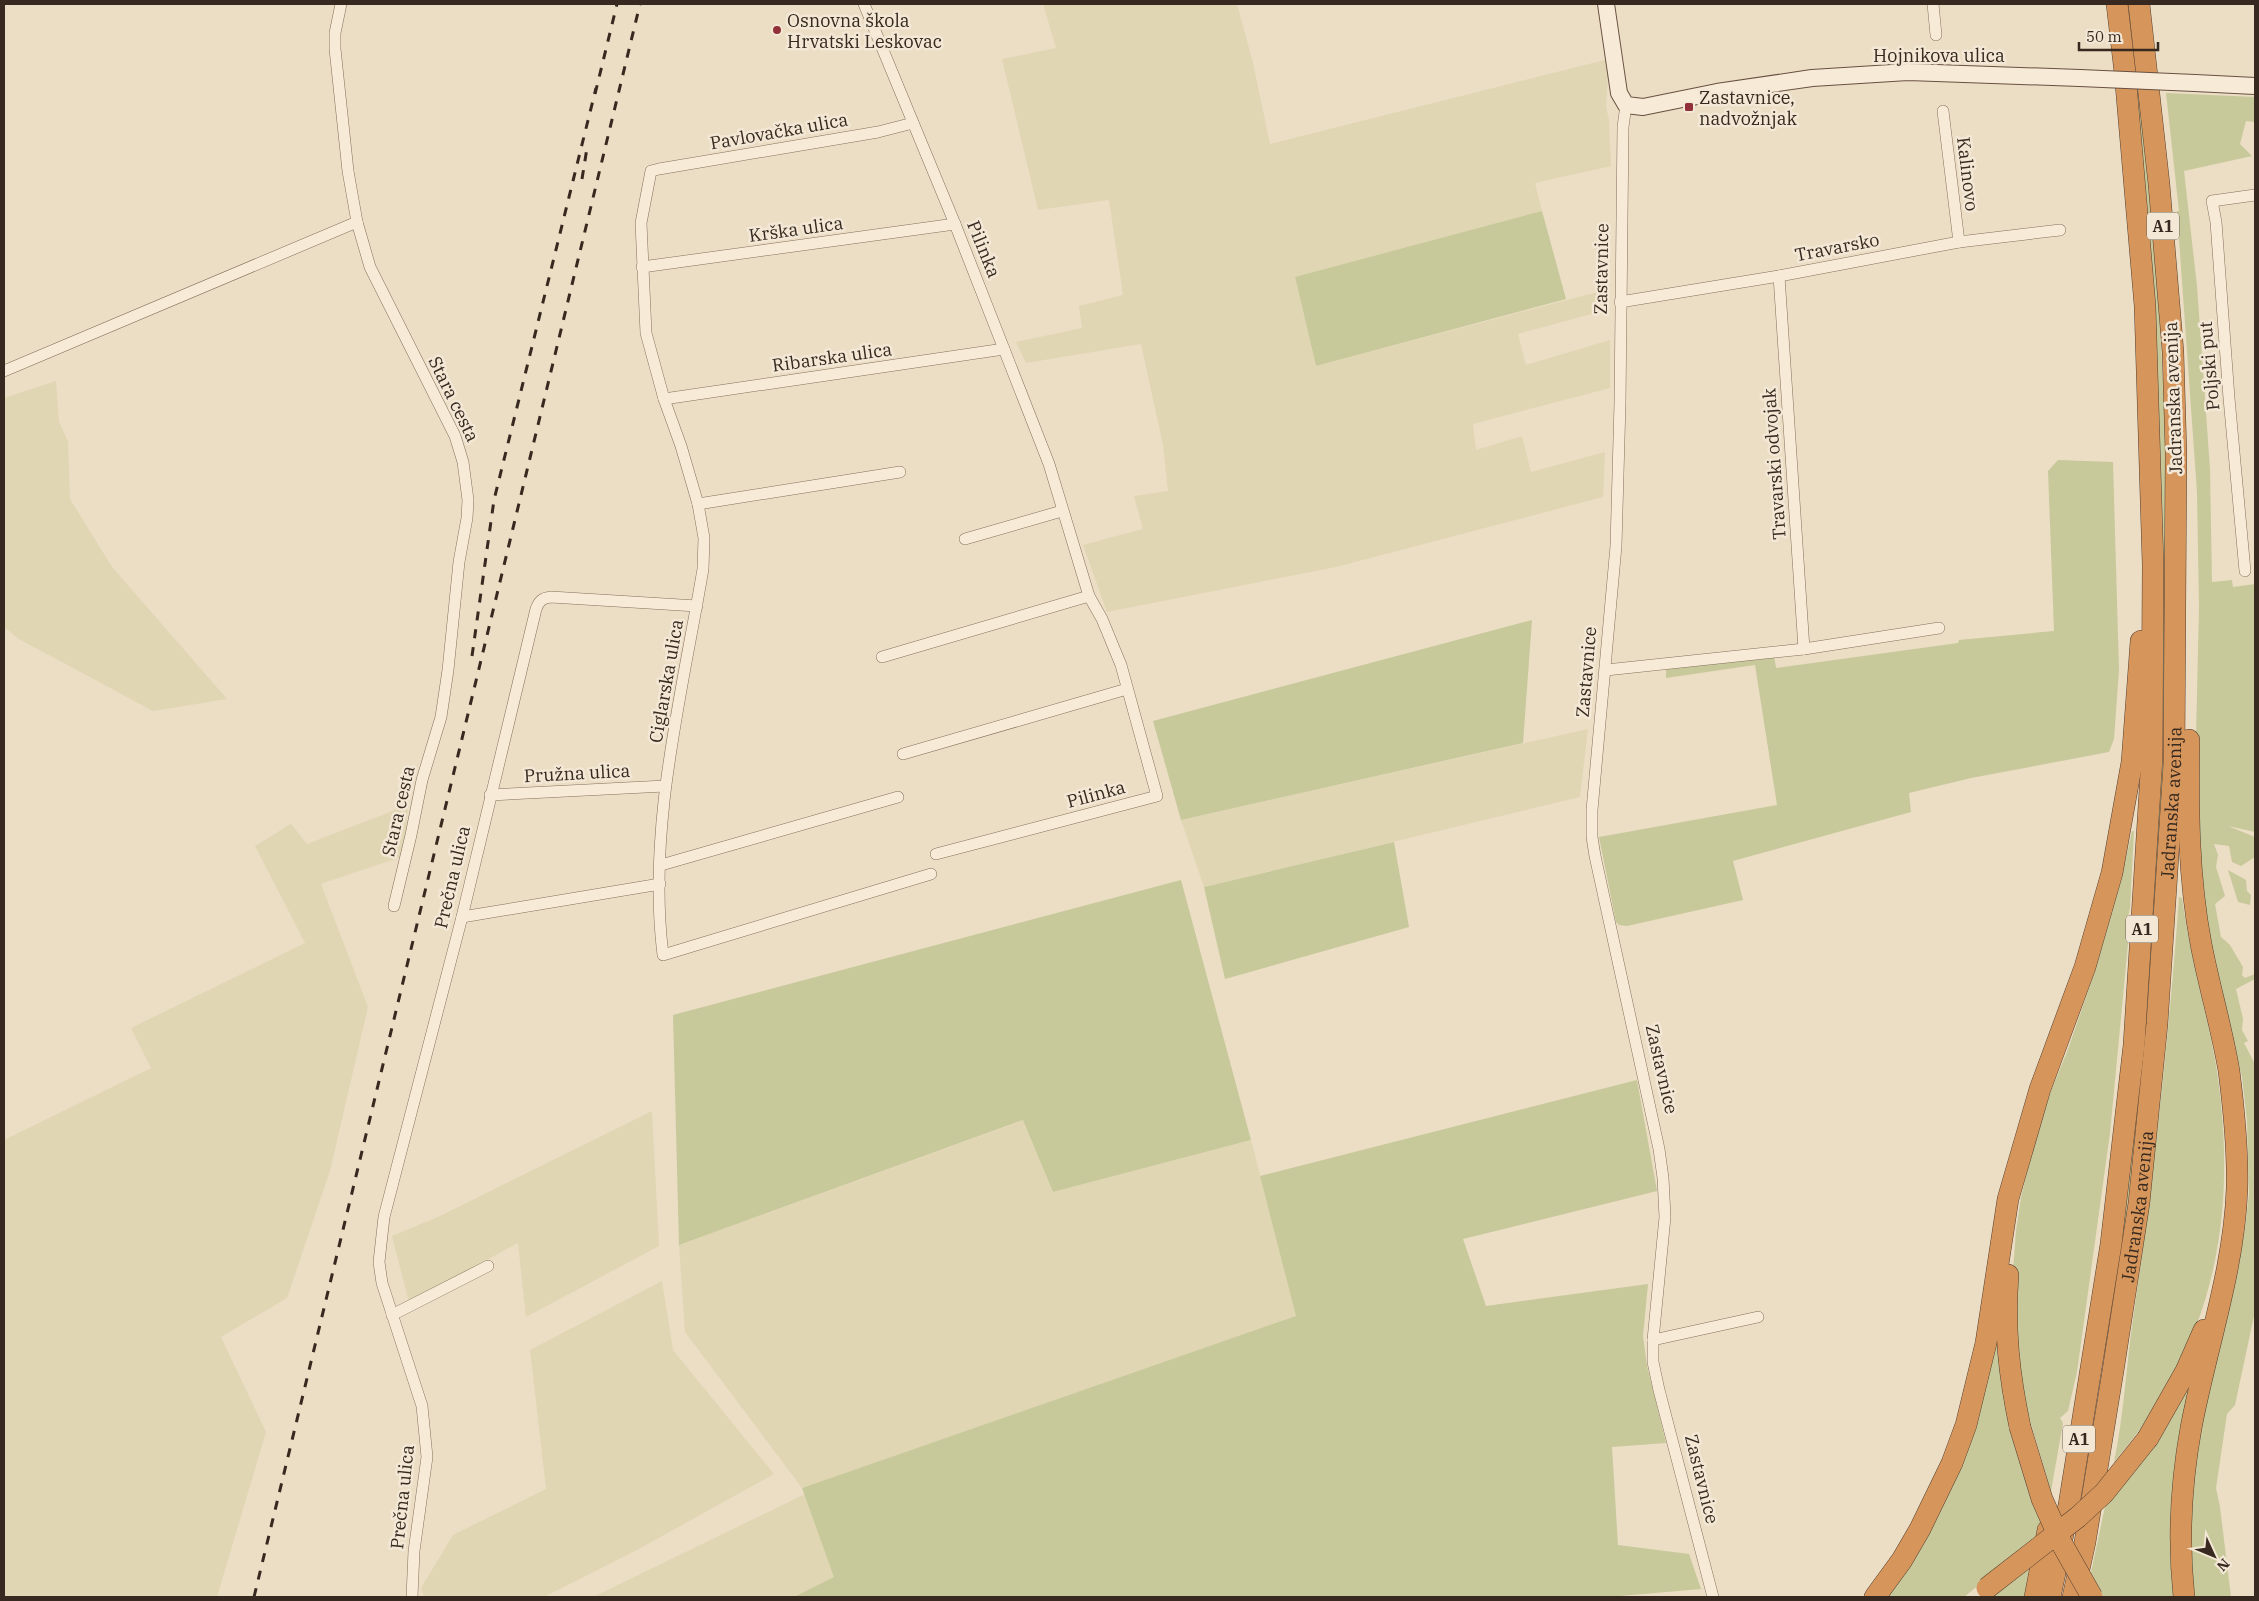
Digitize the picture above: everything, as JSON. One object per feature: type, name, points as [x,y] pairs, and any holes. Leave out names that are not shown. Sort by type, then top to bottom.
[{"type":"highway","name":"Jadranska avenija","points":[[2050,1597],[2069,1505],[2111,1244],[2135,1026],[2152,757],[2154,675],[2151,482],[2145,306],[2125,73],[2117,4]]},
{"type":"highway","name":"Jadranska avenija","points":[[2073,1597],[2085,1542],[2139,1202],[2157,1024],[2174,764],[2176,453],[2173,352],[2159,184],[2139,4]]},
{"type":"highway","points":[[2173,352],[2186,400],[2188,444],[2190,548],[2188,817],[2191,876],[2200,942],[2228,1070],[2236,1143],[2237,1189],[2233,1231],[2222,1296],[2191,1427],[2186,1463],[2181,1537],[2184,1597]]},
{"type":"highway","points":[[1876,1597],[1920,1530],[1945,1480],[1966,1425],[1986,1343],[2008,1199],[2040,1089],[2085,967],[2112,873],[2132,762],[2151,482]]},
{"type":"highway","points":[[2016,1175],[2016,1202],[2006,1293],[2010,1377],[2020,1427],[2042,1499],[2062,1544],[2092,1597]]},
{"type":"highway","points":[[1981,1592],[2078,1517],[2104,1492],[2148,1438],[2197,1348],[2219,1286],[2233,1231]]},
{"type":"highway","points":[[2082,1597],[2116,1414],[2113,1371]]},
{"type":"highway","points":[[2035,1597],[2071,1422],[2089,1374]]},
{"type":"main road","name":"Zastavnice","points":[[1606,4],[1619,93],[1626,105]]},
{"type":"main road","name":"Hojnikova ulica","points":[[1626,105],[1643,107],[1717,92],[1812,78],[1889,74],[1940,73],[2255,86]]},
{"type":"street","name":"Stara cesta","points":[[341,4],[335,33],[336,49],[348,171],[358,222],[370,267],[455,436],[463,462],[468,500],[441,717],[422,780],[412,835],[394,906]]},
{"type":"street","name":"Pilinka","points":[[864,4],[955,224],[1049,464],[1089,596],[1113,644],[1157,796],[936,854]]},
{"type":"street","points":[[1933,4],[1936,36]]},
{"type":"street","name":"Zastavnice","points":[[1626,105],[1623,127],[1620,403],[1616,546],[1592,810],[1592,837],[1612,939],[1659,1149],[1663,1178],[1665,1217],[1653,1362],[1713,1597]]},
{"type":"street","name":"Kalinovo","points":[[1943,111],[1959,242]]},
{"type":"street","name":"Pavlovačka ulica","points":[[651,171],[878,132],[913,123]]},
{"type":"street","name":"Ciglarska ulica","points":[[651,171],[641,223],[646,333],[664,400],[682,446],[698,504],[704,538],[703,569],[665,786],[660,884],[660,931],[663,955],[931,874]]},
{"type":"street","name":"Poljski put","points":[[2246,571],[2229,398],[2216,222],[2212,202],[2255,195]]},
{"type":"street","points":[[4,371],[358,222]]},
{"type":"street","name":"Krška ulica","points":[[642,267],[955,224]]},
{"type":"street","name":"Travarsko","points":[[1620,302],[1780,276],[1959,242],[2060,230]]},
{"type":"street","name":"Travarski odvojak","points":[[1780,276],[1804,649]]},
{"type":"street","name":"Ribarska ulica","points":[[664,400],[1004,349]]},
{"type":"street","points":[[698,504],[900,472]]},
{"type":"street","points":[[965,540],[1062,511]]},
{"type":"street","points":[[882,657],[1089,596]]},
{"type":"street","name":"Prečna ulica","points":[[412,1597],[414,1551],[427,1457],[422,1406],[382,1283],[379,1262],[384,1216],[462,917],[490,796],[539,602],[544,598],[551,597],[697,606]]},
{"type":"street","points":[[1606,670],[1804,649],[1939,628]]},
{"type":"street","points":[[903,754],[1127,689]]},
{"type":"street","name":"Pružna ulica","points":[[490,796],[665,786]]},
{"type":"street","points":[[661,865],[898,797]]},
{"type":"street","points":[[462,917],[660,884]]},
{"type":"street","points":[[392,1315],[488,1266]]},
{"type":"street","points":[[1654,1340],[1758,1317]]},
{"type":"shaded area","points":[[1043,4],[1237,4],[1253,63],[1270,144],[1609,59],[1606,106],[1609,120],[1611,166],[1535,183],[1542,211],[1295,278],[1316,366],[1609,289],[1606,310],[1518,334],[1526,365],[1610,340],[1610,388],[1473,424],[1476,450],[1522,436],[1531,472],[1605,452],[1603,497],[1336,567],[1107,612],[1083,545],[1143,529],[1134,496],[1168,491],[1163,445],[1141,344],[1026,363],[1016,342],[1082,328],[1079,306],[1123,295],[1109,200],[1038,210],[1002,59],[1056,48]]},
{"type":"shaded area","points":[[56,381],[59,422],[68,441],[70,499],[112,567],[227,699],[153,711],[19,639],[4,627],[4,398]]},
{"type":"shaded area","points":[[1588,729],[1580,797],[1204,887],[1181,820]]},
{"type":"shaded area","points":[[408,805],[404,856],[321,884],[368,1007],[330,1171],[287,1298],[221,1337],[266,1432],[217,1597],[4,1597],[4,1140],[151,1068],[131,1028],[305,943],[255,846],[291,824],[307,844]]},
{"type":"shaded area","points":[[652,1111],[659,1246],[526,1317],[518,1243],[409,1302],[392,1236],[438,1217]]},
{"type":"shaded area","points":[[1024,1120],[1053,1192],[1251,1140],[1297,1316],[802,1488],[685,1332],[679,1245]]},
{"type":"shaded area","points":[[662,1281],[673,1350],[774,1474],[637,1550],[544,1597],[424,1597],[421,1588],[453,1535],[546,1489],[530,1350]]},
{"type":"shaded area","points":[[805,1494],[835,1578],[794,1597],[593,1597]]},
{"type":"green space","points":[[2125,4],[2130,4],[2150,194],[2159,309],[2168,571],[2166,702],[2161,834],[2153,964],[2141,1095],[2106,1355],[2100,1355],[2156,845]]},
{"type":"green space","points":[[2166,93],[2255,97],[2255,122],[2246,121],[2240,144],[2252,156],[2184,171],[2197,286],[2210,469],[2212,582],[2232,580],[2233,587],[2255,584],[2255,832],[2228,826],[2255,837],[2255,857],[2241,866],[2232,862],[2229,846],[2214,844],[2218,855],[2216,867],[2225,896],[2215,904],[2221,937],[2230,945],[2243,967],[2242,975],[2245,978],[2255,974],[2255,979],[2236,989],[2243,1019],[2242,1030],[2248,1041],[2244,1043],[2255,1064],[2255,1311],[2235,1405],[2227,1414],[2216,1488],[2231,1597],[2191,1597],[2190,1510],[2201,1417],[2233,1286],[2245,1229],[2249,1194],[2247,1121],[2242,1077],[2202,914],[2196,736],[2199,607],[2197,492],[2177,211],[2179,211]]},
{"type":"green space","points":[[1542,211],[1566,299],[1316,366],[1295,277]]},
{"type":"green space","points":[[2058,460],[2113,462],[2119,670],[2114,739],[2109,752],[1971,778],[1909,793],[1911,812],[1733,861],[1743,900],[1627,926],[1619,925],[1616,922],[1599,837],[1777,805],[1755,665],[1666,678],[1666,668],[1774,655],[1776,668],[1958,643],[1959,640],[2054,631],[2048,471]]},
{"type":"green space","points":[[1532,620],[1523,743],[1181,820],[1153,721]]},
{"type":"green space","points":[[2132,831],[2134,831],[2128,916],[2130,923],[2110,1133],[2077,1372],[2068,1411],[2060,1418],[2063,1423],[2051,1491],[2021,1391],[2013,1270],[2016,1231],[2021,1197],[2038,1127],[2094,974],[2121,881]]},
{"type":"green space","points":[[1394,842],[1409,927],[1225,979],[1204,887]]},
{"type":"green space","points":[[2228,870],[2246,880],[2247,891],[2251,895],[2250,905],[2238,902]]},
{"type":"green space","points":[[1181,880],[1251,1140],[1053,1192],[1023,1120],[679,1245],[673,1015]]},
{"type":"green space","points":[[2179,897],[2182,898],[2189,940],[2216,1065],[2223,1132],[2224,1165],[2220,1232],[2206,1297],[2185,1353],[2147,1424],[2142,1427],[2114,1462],[2123,1409],[2154,1161]]},
{"type":"green space","points":[[1637,1080],[1657,1191],[1463,1239],[1486,1306],[1648,1284],[1643,1336],[1647,1366],[1666,1443],[1612,1447],[1618,1545],[1689,1554],[1701,1589],[1609,1597],[794,1597],[834,1577],[802,1488],[1296,1316],[1260,1176]]},
{"type":"green space","points":[[1994,1319],[2044,1532],[1964,1597],[1884,1597],[1909,1562]]},
{"type":"green space","points":[[2194,1372],[2177,1597],[2102,1597],[2090,1577],[2106,1502]]},
{"type":"green space","points":[[2038,1562],[2031,1597],[1990,1597]]},
{"type":"railway","points":[[595,94],[617,4]]},
{"type":"railway","points":[[254,1597],[640,4]]},
{"type":"railway","points":[[472,656],[494,500],[596,88]]},
{"type":"railway","points":[[582,179],[587,148]]},
{"type":"place","name":"Osnovna škola Hrvatski Leskovac","points":[[777,30]]},
{"type":"place","name":"Zastavnice, nadvožnjak","points":[[1689,107]]}]
